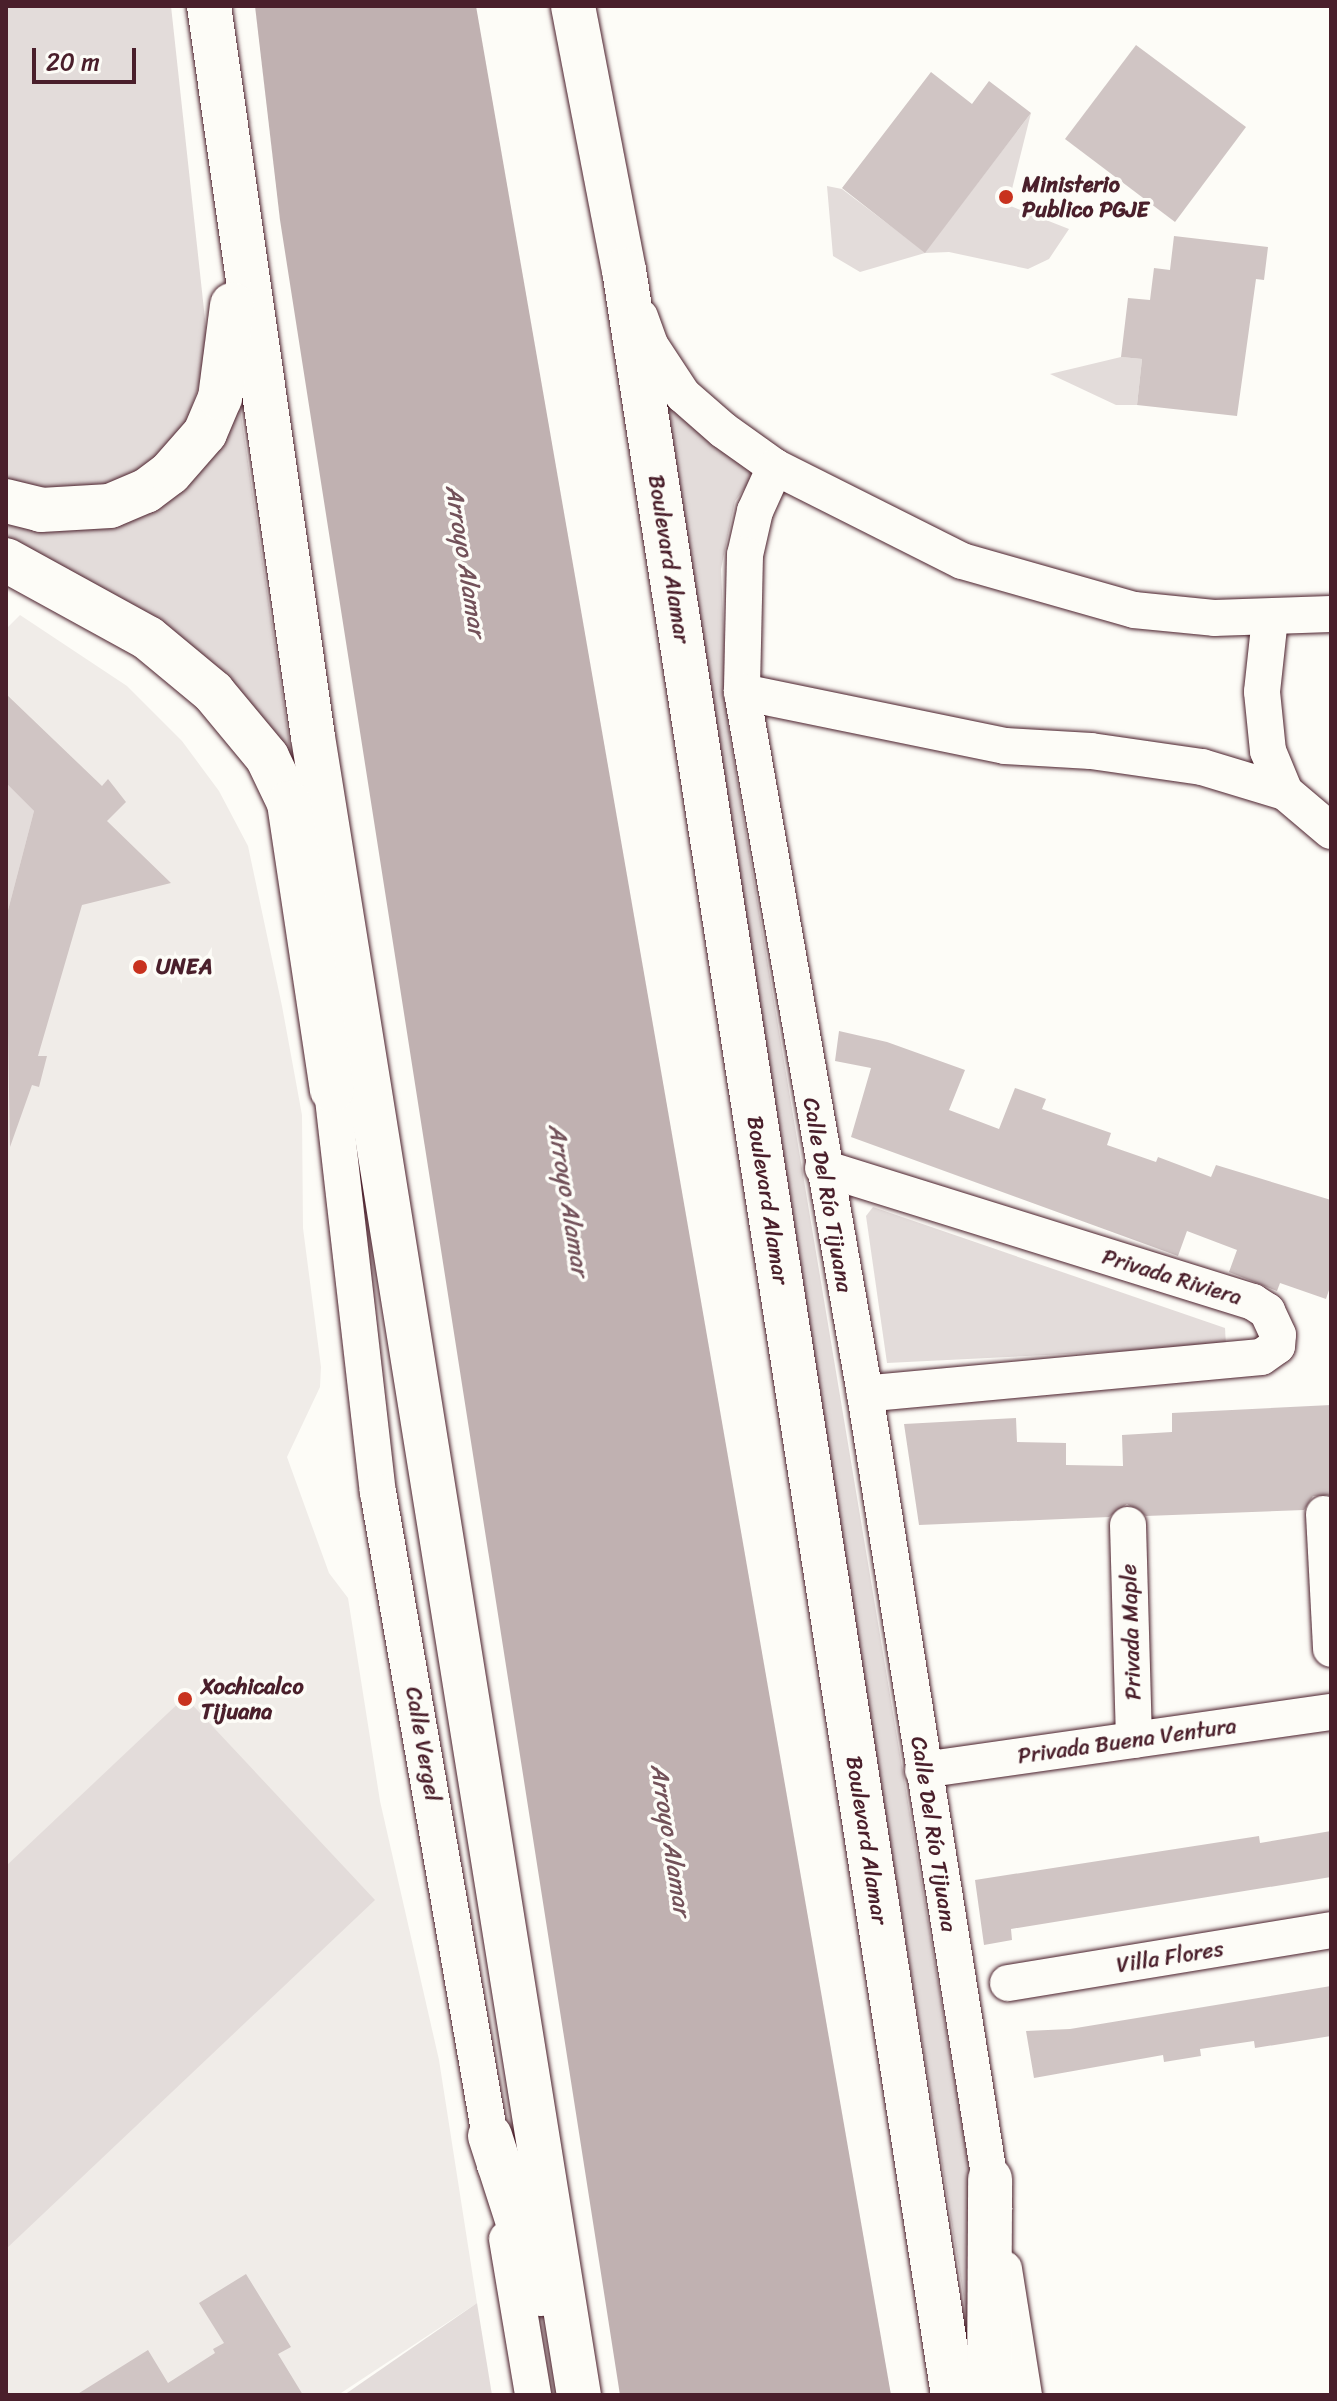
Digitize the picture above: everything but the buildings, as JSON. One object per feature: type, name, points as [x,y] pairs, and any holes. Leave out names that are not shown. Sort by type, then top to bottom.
[{"type":"highway","points":[[209,6],[313,737],[579,2395]]},
{"type":"highway","name":"Boulevard Alamar","points":[[573,6],[624,270],[953,2395]]},
{"type":"highway","points":[[6,501],[41,510],[110,506],[146,491],[170,473],[205,433],[220,398],[228,360],[233,187]]},
{"type":"highway","points":[[6,560],[148,638],[213,692],[267,757],[289,803],[332,1090]]},
{"type":"highway","points":[[313,737],[332,1090]]},
{"type":"highway","points":[[490,2136],[569,2395]]},
{"type":"highway","points":[[989,2395],[990,2179]]},
{"type":"street","points":[[624,270],[650,345],[683,395],[775,467],[915,541],[1021,581],[1134,610],[1270,618],[1331,614]]},
{"type":"street","name":"Calle Del Río Tijuana","points":[[775,467],[755,511],[745,555],[742,692],[865,1394],[1024,2395]]},
{"type":"street","points":[[1270,618],[1264,719],[1268,751],[1285,792]]},
{"type":"street","points":[[742,692],[1005,746],[1176,763],[1285,792],[1331,831]]},
{"type":"street","name":"Calle Vergel","points":[[332,1090],[378,1492],[533,2395]]},
{"type":"street","name":"Privada Riviera","points":[[823,1168],[1253,1302],[1267,1311],[1278,1335],[1277,1346],[1261,1357],[865,1394]]},
{"type":"street","points":[[1324,1514],[1331,1649]]},
{"type":"street","name":"Privada Maple","points":[[1128,1525],[1134,1740]]},
{"type":"street","name":"Privada Buena Ventura","points":[[923,1770],[1331,1712]]},
{"type":"street","name":"Villa Flores","points":[[958,1991],[1331,1930]]},
{"type":"shaded area","points":[[6,6],[171,6],[209,356],[186,423],[149,465],[101,489],[54,496],[6,487]]},
{"type":"shaded area","points":[[1031,113],[1008,205],[1069,229],[1049,259],[1028,269],[949,252],[925,253],[860,272],[833,256],[827,186],[842,189],[925,252]]},
{"type":"shaded area","points":[[1121,357],[1142,359],[1137,405],[1116,405],[1050,374]]},
{"type":"shaded area","points":[[654,386],[760,468],[735,501],[721,569],[728,726],[973,2191],[967,2318]]},
{"type":"shaded area","points":[[237,387],[295,781],[6,545],[6,520],[78,527]]},
{"type":"shaded area","name":"Xochicalco Tijuana","points":[[20,615],[127,686],[182,741],[219,791],[248,846],[302,1115],[303,1228],[321,1367],[320,1387],[287,1457],[329,1573],[348,1598],[380,1801],[439,2060],[477,2303],[338,2395],[6,2395],[6,629]]},
{"type":"shaded area","points":[[6,783],[34,811],[6,918]]},
{"type":"shaded area","points":[[873,1207],[1225,1328],[1226,1346],[887,1363],[866,1216]]},
{"type":"shaded area","points":[[185,1697],[375,1900],[6,2249],[6,1866]]},
{"type":"shaded area","points":[[477,2303],[492,2395],[344,2395]]},
{"type":"water","name":"Arroyo Alamar","points":[[255,6],[476,6],[891,2395],[620,2395],[280,220]]},
{"type":"place","name":"Ministerio Publico PGJE","points":[[1006,197]]},
{"type":"place","name":"UNEA","points":[[140,967]]},
{"type":"place","name":"Xochicalco Tijuana","points":[[185,1699]]}]
